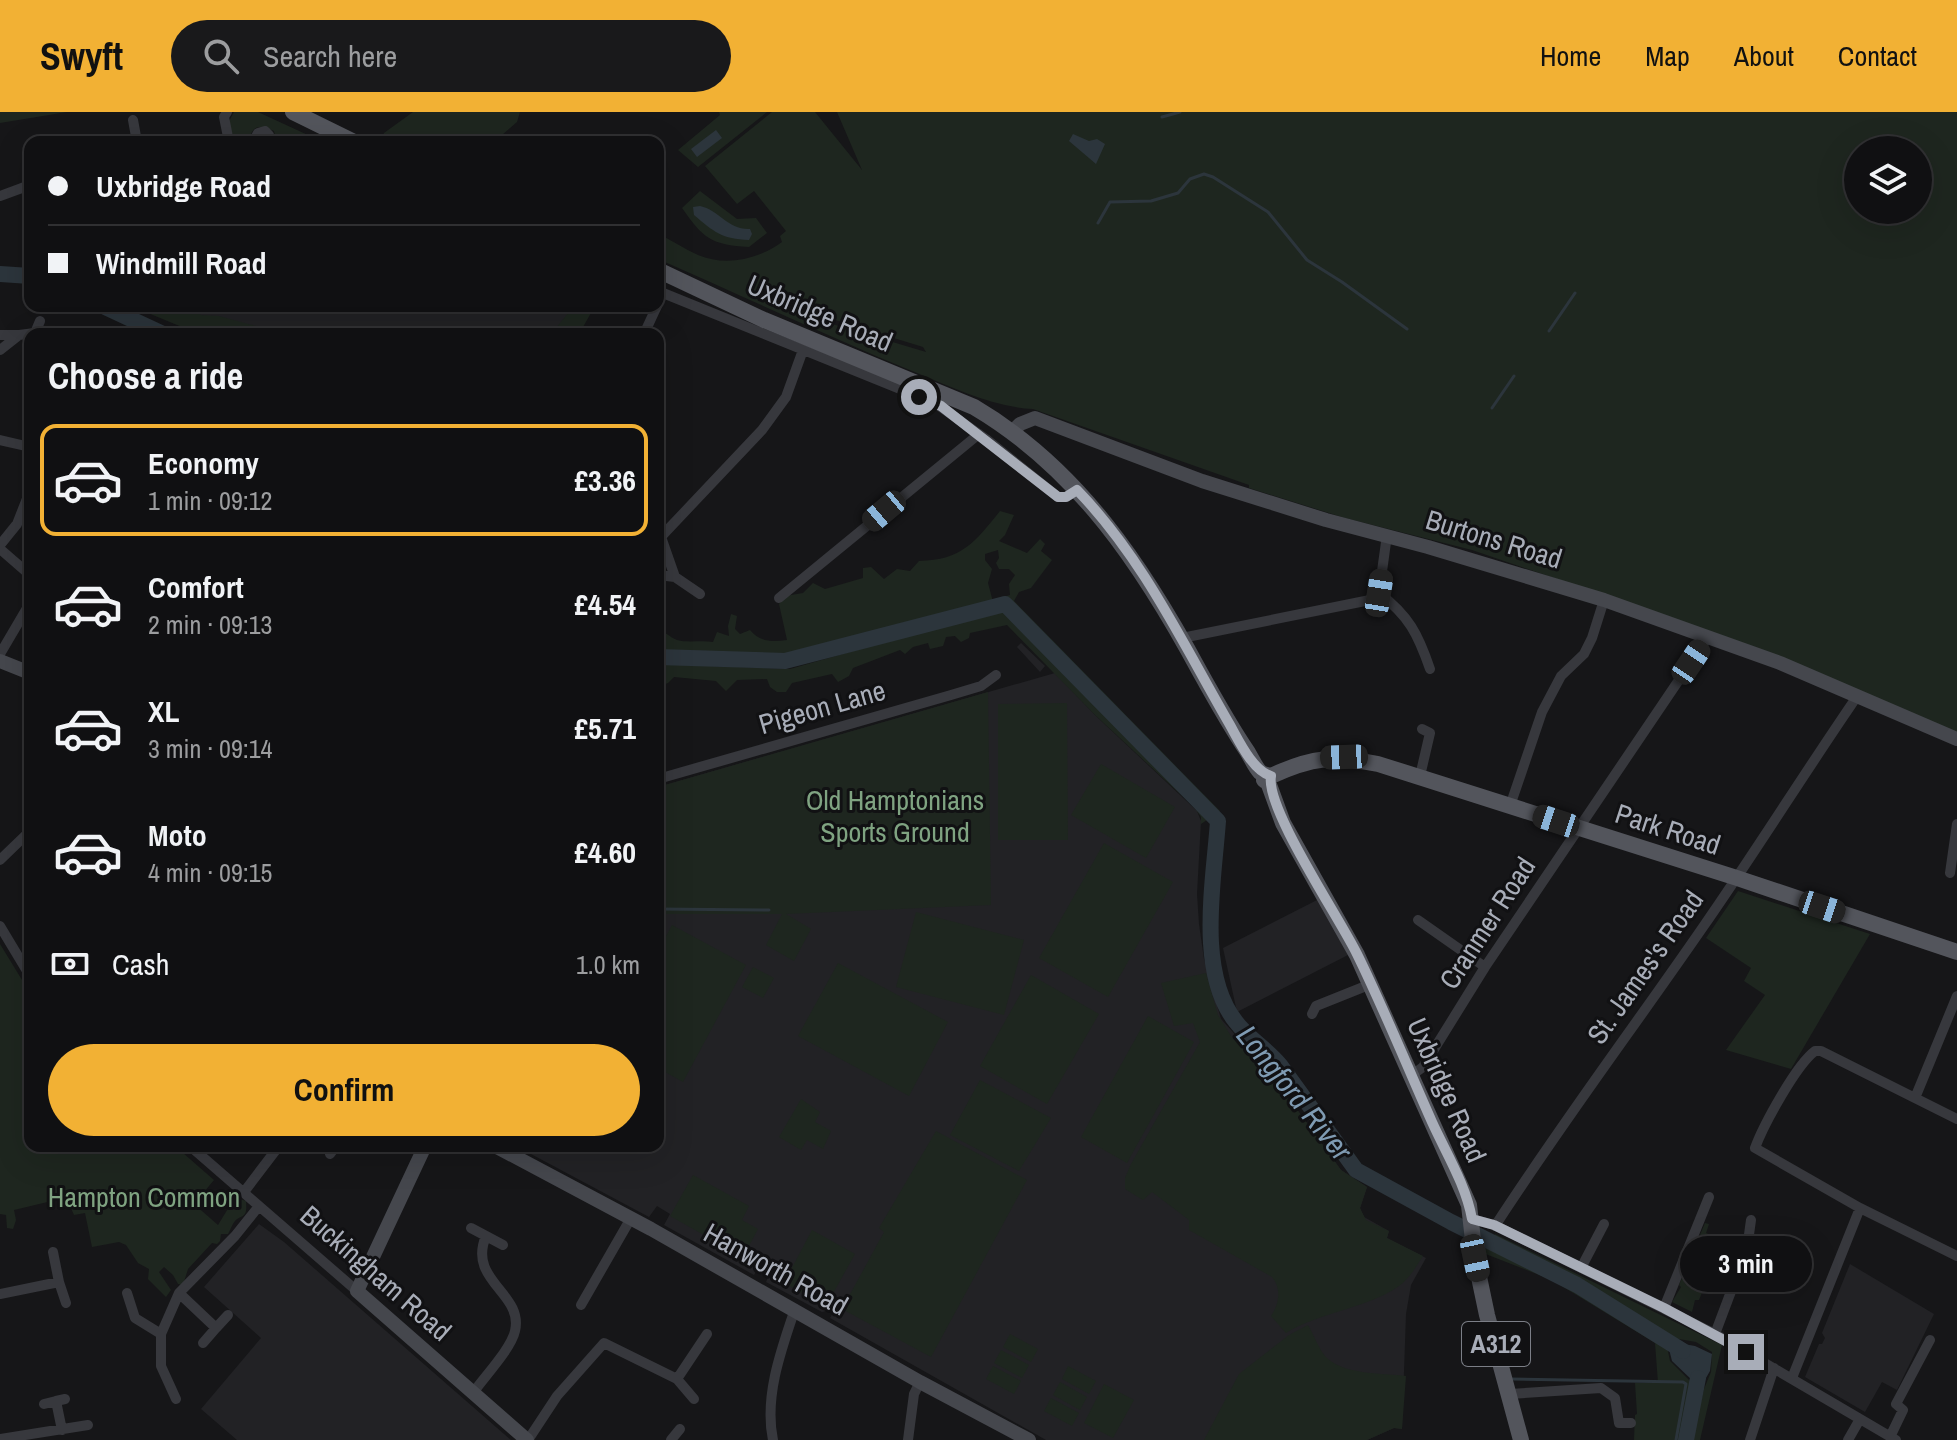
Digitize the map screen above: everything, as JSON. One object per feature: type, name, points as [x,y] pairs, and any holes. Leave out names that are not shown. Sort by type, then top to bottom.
[{"type":"main road","points":[[293,112],[342,136]]},
{"type":"main road","name":"Uxbridge Road","points":[[664,273],[764,320],[974,407],[1012,432],[1077,490],[1113,530],[1190,636],[1235,734],[1260,772],[1268,778],[1283,823],[1327,898],[1371,984],[1412,1075],[1469,1205],[1487,1315],[1521,1440]]},
{"type":"main road","name":"Park Road","points":[[1268,778],[1300,762],[1344,757],[1420,776],[1957,952]]},
{"type":"street","points":[[227,112],[224,117],[228,136]]},
{"type":"street","points":[[133,120],[136,136]]},
{"type":"street","points":[[0,196],[24,187]]},
{"type":"street","name":"Uxbridge Road","points":[[664,300],[803,350],[935,403],[1058,497],[1066,497],[1077,490]]},
{"type":"street","points":[[37,328],[40,321]]},
{"type":"street","points":[[0,335],[24,334]]},
{"type":"street","points":[[0,350],[19,335]]},
{"type":"street","points":[[664,534],[762,430],[786,397],[803,350]]},
{"type":"street","name":"Burtons Road","points":[[1012,432],[1025,420],[1035,418],[1202,481],[1604,600],[1858,695],[1957,739]]},
{"type":"street","points":[[779,598],[979,434]]},
{"type":"street","points":[[0,440],[24,446]]},
{"type":"street","points":[[24,506],[17,524],[0,547],[24,569]]},
{"type":"street","points":[[1190,636],[1370,600],[1379,593],[1387,535]]},
{"type":"street","points":[[664,548],[675,577]]},
{"type":"street","points":[[664,576],[675,577],[700,594]]},
{"type":"street","points":[[1379,593],[1396,606],[1418,633],[1430,669]]},
{"type":"street","points":[[1510,806],[1542,712],[1561,676],[1584,654],[1604,600]]},
{"type":"street","points":[[0,654],[24,613]]},
{"type":"street","name":"Cranmer Road","points":[[1412,1075],[1423,1067],[1485,967],[1708,637]]},
{"type":"street","points":[[0,661],[24,671]]},
{"type":"street","name":"Pigeon Lane","points":[[664,777],[981,686],[996,675]]},
{"type":"street","name":"St. James's Road","points":[[1495,1226],[1737,878],[1858,695]]},
{"type":"street","points":[[1420,776],[1430,733],[1422,729]]},
{"type":"street","points":[[1950,873],[1957,824]]},
{"type":"street","points":[[0,860],[24,837]]},
{"type":"street","points":[[1418,920],[1485,967]]},
{"type":"street","points":[[0,926],[24,966]]},
{"type":"street","points":[[1312,1014],[1316,1006],[1371,984]]},
{"type":"street","points":[[1915,1098],[1957,996]]},
{"type":"street","points":[[1957,1119],[1821,1051],[1815,1051],[1807,1057],[1755,1148],[1860,1208],[1957,1256]]},
{"type":"street","name":"Buckingham Road","points":[[197,1152],[528,1440]]},
{"type":"street","points":[[244,1192],[274,1152]]},
{"type":"street","points":[[357,1291],[422,1152]]},
{"type":"street","name":"Hanworth Road","points":[[506,1152],[1029,1440]]},
{"type":"street","points":[[1664,1308],[1709,1197]]},
{"type":"street","points":[[176,1399],[161,1366],[161,1334],[179,1293],[235,1236],[259,1206]]},
{"type":"street","points":[[1792,1378],[1860,1208]]},
{"type":"street","points":[[581,1305],[631,1218]]},
{"type":"street","points":[[1715,1334],[1747,1249],[1751,1220]]},
{"type":"street","points":[[1472,1222],[1495,1226],[1715,1334],[1893,1439],[1903,1410],[1896,1404],[1930,1340]]},
{"type":"street","points":[[1581,1268],[1604,1224]]},
{"type":"street","points":[[471,1228],[503,1245]]},
{"type":"street","points":[[473,1393],[512,1340],[517,1324],[511,1306],[484,1266],[482,1248],[486,1236]]},
{"type":"street","points":[[53,1252],[66,1303]]},
{"type":"street","points":[[0,1294],[59,1282]]},
{"type":"street","points":[[127,1293],[135,1318],[161,1334]]},
{"type":"street","points":[[179,1293],[216,1328]]},
{"type":"street","points":[[773,1440],[768,1417],[783,1343],[795,1309]]},
{"type":"street","points":[[203,1343],[228,1315]]},
{"type":"street","points":[[677,1379],[707,1334]]},
{"type":"street","points":[[528,1440],[557,1396],[604,1343],[677,1379],[694,1399]]},
{"type":"street","points":[[1750,1440],[1774,1368]]},
{"type":"street","points":[[908,1440],[914,1394],[920,1382]]},
{"type":"street","points":[[1510,1394],[1601,1388],[1615,1398],[1619,1423],[1631,1423]]},
{"type":"street","points":[[44,1404],[61,1400],[62,1430]]},
{"type":"street","points":[[1848,1440],[1860,1419]]},
{"type":"street","points":[[0,1439],[88,1425]]},
{"type":"street","points":[[671,1440],[680,1429]]},
{"type":"shaded area","points":[[716,130],[722,138],[697,157],[691,149]]},
{"type":"shaded area","points":[[1073,134],[1105,144],[1096,164],[1069,141]]},
{"type":"shaded area","points":[[700,206],[736,226],[750,229],[752,234],[749,240],[732,238],[713,230],[694,215],[693,207]]},
{"type":"shaded area","points":[[189,312],[573,312],[560,328],[232,328],[193,318]]},
{"type":"shaded area","points":[[1021,643],[1045,666],[1040,672],[1017,647]]},
{"type":"shaded area","points":[[1055,673],[1197,811],[1201,821],[1197,894],[1199,924],[1204,959],[1221,1019],[1272,1075],[1341,1170],[1367,1187],[1360,1208],[1364,1217],[1389,1231],[1387,1238],[1426,1258],[1411,1285],[1406,1314],[1402,1429],[1394,1428],[1367,1440],[1046,1440],[830,1318],[833,1313],[830,1310],[822,1312],[766,1282],[770,1273],[759,1267],[754,1275],[664,1225],[670,1214],[657,1206],[649,1217],[527,1152],[664,1152],[664,785]]},
{"type":"shaded area","points":[[1319,899],[1348,955],[1237,1012],[1223,948]]},
{"type":"shaded area","points":[[259,1224],[284,1242],[511,1440],[237,1440],[201,1409],[261,1338],[204,1287]]},
{"type":"shaded area","points":[[1850,1264],[1934,1314],[1897,1390],[1882,1382],[1865,1412],[1805,1377],[1819,1344],[1825,1338],[1822,1333]]},
{"type":"shaded area","points":[[1667,1341],[1695,1346],[1712,1354],[1710,1371],[1695,1397],[1693,1381],[1672,1361]]},
{"type":"green space","points":[[0,112],[67,112],[0,123]]},
{"type":"green space","points":[[234,112],[258,112],[310,136],[275,136],[274,131],[260,127],[254,129],[250,136],[233,136],[228,123]]},
{"type":"green space","points":[[413,112],[520,112],[517,122],[501,136],[383,136]]},
{"type":"green space","points":[[719,112],[767,112],[698,167],[678,150],[720,115]]},
{"type":"green space","points":[[772,112],[815,112],[862,170],[837,112],[1957,112],[1957,734],[1663,615],[1472,550],[1345,518],[1249,488],[1249,485],[1033,409],[1003,405],[974,396],[664,262],[664,237],[709,259],[731,261],[753,257],[782,242],[780,236],[786,231],[754,191],[737,204],[705,166]],"holes":[[[792,300],[832,319],[923,347],[926,352],[829,323]]]},
{"type":"green space","points":[[700,191],[737,219],[756,218],[767,233],[749,247],[709,238],[682,208]]},
{"type":"green space","points":[[146,312],[198,312],[263,328],[184,328]]},
{"type":"green space","points":[[569,312],[592,312],[582,328],[556,328]]},
{"type":"green space","points":[[1000,511],[1014,515],[999,541],[1027,553],[1040,539],[1045,544],[1041,551],[1052,560],[1031,588],[1019,592],[1014,601],[1220,811],[1201,824],[1201,817],[1194,807],[1095,715],[1007,625],[970,633],[969,638],[961,642],[955,636],[946,637],[943,646],[930,649],[928,643],[913,647],[905,654],[900,650],[853,668],[849,676],[838,682],[832,674],[792,683],[786,692],[777,692],[770,687],[767,679],[737,680],[726,691],[716,681],[674,677],[664,685],[664,664],[790,669],[1004,608],[1014,616],[1018,613],[1003,597],[1010,595],[1009,584],[1015,575],[1009,569],[999,569],[996,563],[998,550],[985,554],[985,560],[992,569],[988,583],[993,602],[787,657],[664,652],[664,632],[681,641],[713,642],[717,632],[729,636],[731,614],[737,616],[735,629],[740,634],[750,630],[767,640],[787,640],[779,604],[785,596],[803,593],[813,583],[825,589],[863,578],[863,568],[871,567],[884,579],[897,569],[910,571],[919,561],[957,553],[983,532]]},
{"type":"green space","name":"Old Hamptonians Sports Ground","points":[[988,692],[991,905],[786,914],[811,929],[794,961],[766,945],[782,914],[664,914],[664,785]]},
{"type":"green space","points":[[1067,703],[1068,840],[998,840],[998,704]]},
{"type":"green space","points":[[1101,764],[1175,807],[1146,858],[1071,815]]},
{"type":"green space","points":[[1104,843],[1173,882],[1108,997],[1039,958]]},
{"type":"green space","points":[[1738,891],[1870,934],[1791,1069],[1726,1050],[1765,995],[1744,981],[1751,968],[1706,938]]},
{"type":"green space","points":[[916,912],[1024,940],[1004,1015],[896,987]]},
{"type":"green space","points":[[672,925],[746,965],[683,1082],[664,1071],[664,940]]},
{"type":"green space","name":"Hampton Common","points":[[0,944],[24,983],[24,1152],[182,1152],[214,1180],[194,1204],[218,1225],[232,1202],[240,1199],[246,1201],[246,1208],[245,1214],[236,1220],[228,1234],[221,1234],[220,1241],[212,1243],[188,1269],[183,1285],[178,1284],[164,1267],[159,1272],[171,1290],[166,1297],[148,1279],[149,1269],[138,1263],[126,1245],[119,1242],[92,1247],[85,1213],[74,1215],[68,1201],[60,1199],[14,1210],[16,1220],[13,1229],[7,1228],[6,1215],[0,1214]]},
{"type":"green space","points":[[838,963],[948,1022],[909,1096],[798,1036]]},
{"type":"green space","points":[[753,967],[774,978],[763,998],[742,987]]},
{"type":"green space","points":[[1206,973],[1218,1015],[1231,1036],[1272,1075],[1341,1170],[1367,1187],[1360,1208],[1366,1220],[1389,1231],[1387,1238],[1423,1256],[1406,1280],[1387,1293],[1286,1333],[1271,1316],[1278,1296],[1272,1277],[1189,1230],[1189,1220],[1152,1192],[1143,1200],[1125,1189],[1125,1178],[1131,1164],[1200,1042],[1193,1023],[1174,1026],[1161,983]]},
{"type":"green space","points":[[1031,975],[1099,1014],[1047,1104],[980,1066]]},
{"type":"green space","points":[[1148,1016],[1194,1042],[1127,1163],[1081,1137]]},
{"type":"green space","points":[[980,1080],[1051,1118],[1019,1171],[950,1135]]},
{"type":"green space","points":[[801,1099],[820,1112],[815,1122],[831,1131],[823,1149],[807,1140],[801,1150],[779,1137]]},
{"type":"green space","points":[[936,1131],[1027,1180],[931,1357],[842,1309],[884,1232],[879,1228]]},
{"type":"green space","points":[[693,1175],[749,1206],[742,1220],[758,1229],[743,1257],[670,1216]]},
{"type":"green space","points":[[1705,1223],[1709,1224],[1706,1233],[1723,1240],[1692,1312],[1672,1302],[1681,1287],[1679,1285]]},
{"type":"green space","points":[[812,1230],[855,1254],[826,1306],[784,1283]]},
{"type":"green space","points":[[1495,1234],[1722,1345],[1700,1440],[1692,1440],[1711,1372],[1712,1352],[1696,1342],[1673,1338],[1578,1281],[1492,1239]]},
{"type":"green space","points":[[1487,1243],[1576,1287],[1666,1342],[1670,1361],[1691,1382],[1697,1399],[1685,1440],[1634,1440],[1637,1414],[1635,1383],[1658,1383],[1655,1343],[1552,1280],[1483,1253]]},
{"type":"green space","points":[[1308,1325],[1322,1352],[1336,1364],[1365,1372],[1406,1376],[1402,1429],[1394,1428],[1367,1440],[1204,1440],[1239,1374],[1289,1335]]},
{"type":"green space","points":[[1010,1334],[1038,1349],[1031,1362],[1003,1347]]},
{"type":"green space","points":[[1001,1350],[1029,1365],[1022,1378],[994,1363]]},
{"type":"green space","points":[[993,1366],[1021,1381],[1014,1394],[986,1379]]},
{"type":"green space","points":[[1068,1366],[1096,1381],[1089,1394],[1062,1379]]},
{"type":"green space","points":[[1060,1382],[1087,1397],[1080,1410],[1053,1395]]},
{"type":"green space","points":[[1104,1384],[1134,1400],[1113,1438],[1084,1423]]},
{"type":"green space","points":[[1051,1398],[1079,1413],[1072,1426],[1044,1411]]},
{"type":"waterway","points":[[1162,117],[1180,112]]},
{"type":"waterway","points":[[1098,223],[1110,202],[1151,201],[1178,193],[1190,179],[1204,174],[1213,177],[1268,212],[1307,260],[1407,329]]},
{"type":"waterway","name":"Longford River","points":[[0,274],[24,276]]},
{"type":"waterway","points":[[1549,331],[1575,293]]},
{"type":"waterway","name":"Longford River","points":[[116,312],[150,328]]},
{"type":"waterway","points":[[1492,408],[1514,376]]},
{"type":"waterway","name":"Longford River","points":[[664,657],[785,661],[1005,604],[1218,821],[1210,925],[1216,978],[1224,1001],[1241,1028],[1280,1065],[1356,1170],[1577,1285],[1683,1351]]},
{"type":"waterway","points":[[664,909],[769,910]]},
{"type":"waterway","name":"Longford River","points":[[1686,1440],[1698,1378]]},
{"type":"waterway","points":[[1511,1379],[1683,1382],[1686,1384],[1676,1440]]},
{"type":"route","points":[[919,397],[941,406],[1058,497],[1062,499],[1077,490],[1113,530],[1161,600],[1235,734],[1260,772],[1271,776],[1268,782],[1271,794],[1283,823],[1357,955],[1453,1167],[1472,1219],[1494,1225],[1746,1352]]}]
